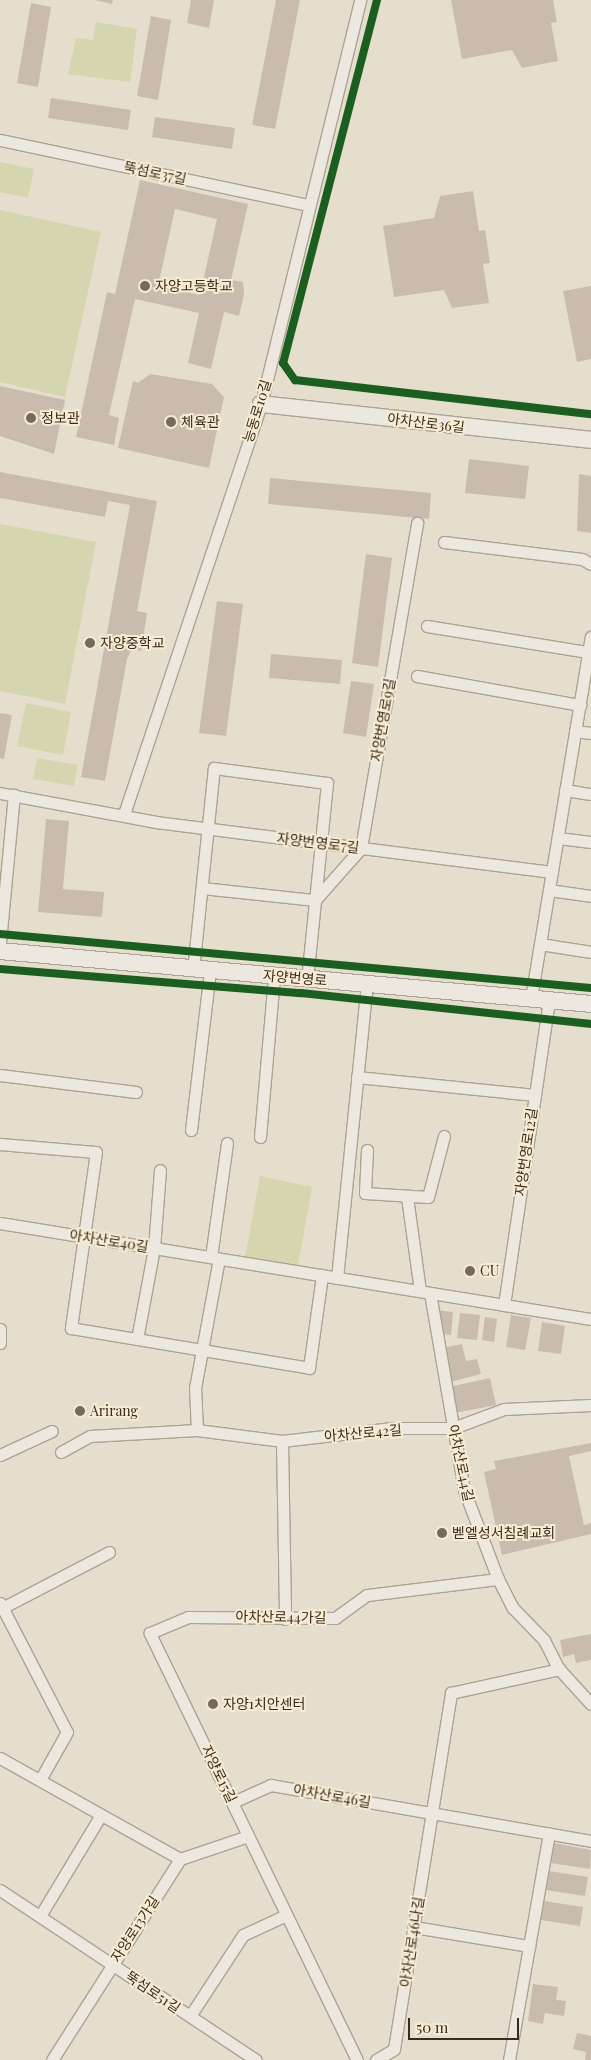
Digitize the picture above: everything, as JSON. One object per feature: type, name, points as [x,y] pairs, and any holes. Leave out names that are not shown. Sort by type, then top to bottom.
[{"type":"street","name":"능동로10길","points":[[124,814],[260,404],[360,0]]},
{"type":"street","name":"뚝섬로37길","points":[[0,140],[309,205]]},
{"type":"street","name":"아차산로36길","points":[[260,404],[591,440]]},
{"type":"street","name":"자양번영로9길","points":[[361,848],[417,524]]},
{"type":"street","points":[[444,542],[582,559],[591,564]]},
{"type":"street","points":[[427,626],[588,652]]},
{"type":"street","points":[[531,998],[591,637]]},
{"type":"street","points":[[417,676],[580,705]]},
{"type":"street","points":[[575,731],[591,733]]},
{"type":"street","points":[[193,970],[214,768],[327,783],[307,979]]},
{"type":"street","points":[[565,790],[591,794]]},
{"type":"street","name":"자양번영로7길","points":[[0,793],[208,829],[552,872]]},
{"type":"street","points":[[0,942],[14,795]]},
{"type":"street","points":[[558,838],[591,842]]},
{"type":"street","points":[[315,900],[361,848]]},
{"type":"street","points":[[202,888],[315,900]]},
{"type":"street","points":[[549,890],[591,896]]},
{"type":"street","points":[[540,944],[591,952]]},
{"type":"street","name":"자양번영로","points":[[0,951],[193,970],[591,1004]]},
{"type":"street","points":[[191,1130],[210,971]]},
{"type":"street","points":[[260,1136],[274,976]]},
{"type":"street","points":[[337,1278],[367,984]]},
{"type":"street","name":"자양번영로12길","points":[[504,1305],[549,1000]]},
{"type":"street","points":[[0,1075],[136,1092]]},
{"type":"street","points":[[357,1077],[535,1095]]},
{"type":"street","points":[[367,1150],[365,1193],[408,1197],[428,1196],[444,1136]]},
{"type":"street","points":[[197,1430],[195,1388],[215,1258],[227,1143]]},
{"type":"street","points":[[0,1144],[96,1152],[86,1237],[71,1328],[309,1368],[322,1276]]},
{"type":"street","points":[[136,1340],[154,1248],[160,1170]]},
{"type":"street","points":[[408,1197],[425,1292]]},
{"type":"street","name":"아차산로40길","points":[[0,1223],[591,1319]]},
{"type":"street","name":"아차산로44길","points":[[425,1292],[464,1490],[498,1579],[513,1608],[544,1640],[559,1669],[591,1704]]},
{"type":"street","points":[[0,1329],[1,1343]]},
{"type":"street","name":"아차산로42길","points":[[61,1452],[90,1436],[197,1430],[282,1441],[392,1428],[453,1428],[504,1409],[591,1405]]},
{"type":"street","points":[[0,1455],[52,1431]]},
{"type":"street","points":[[282,1441],[285,1619]]},
{"type":"street","points":[[40,1780],[67,1732],[1,1606],[108,1552]]},
{"type":"street","name":"아차산로44가길","points":[[150,1633],[188,1617],[335,1618],[367,1595],[498,1579]]},
{"type":"street","name":"자양로15길","points":[[150,1633],[356,2060]]},
{"type":"street","points":[[433,1814],[451,1693],[559,1669]]},
{"type":"street","points":[[0,1758],[180,1859],[248,1836]]},
{"type":"street","name":"아차산로46길","points":[[233,1802],[271,1785],[591,1841]]},
{"type":"street","name":"아차산로46나길","points":[[376,2060],[394,2050],[433,1814]]},
{"type":"street","points":[[40,1916],[101,1815]]},
{"type":"street","points":[[510,2060],[549,1834]]},
{"type":"street","name":"자양로13가길","points":[[52,2060],[180,1859]]},
{"type":"street","name":"뚝섬로51길","points":[[0,1890],[256,2060]]},
{"type":"street","points":[[190,2016],[242,1935],[286,1915]]},
{"type":"street","points":[[414,1927],[529,1946]]},
{"type":"green space","points":[[96,22],[137,29],[130,82],[68,74],[76,38],[93,40]]},
{"type":"green space","points":[[0,162],[34,169],[28,198],[0,192]]},
{"type":"green space","points":[[0,210],[101,232],[65,397],[0,382]]},
{"type":"green space","points":[[0,524],[96,542],[65,704],[0,691]]},
{"type":"green space","points":[[26,703],[71,712],[63,755],[17,746]]},
{"type":"green space","points":[[37,758],[78,765],[74,786],[33,779]]},
{"type":"green space","points":[[260,1176],[312,1187],[297,1271],[244,1263]]},
{"type":"building","points":[[95,0],[113,0],[112,4]]},
{"type":"building","points":[[191,0],[214,0],[209,28],[187,23]]},
{"type":"building","points":[[276,0],[300,0],[275,129],[252,125]]},
{"type":"building","points":[[451,0],[553,0],[557,22],[551,23],[558,61],[522,68],[512,50],[462,59]]},
{"type":"building","points":[[31,3],[51,7],[38,87],[17,83]]},
{"type":"building","points":[[151,16],[171,20],[158,100],[137,96]]},
{"type":"building","points":[[51,98],[131,110],[128,130],[48,118]]},
{"type":"building","points":[[155,117],[235,128],[232,149],[152,137]]},
{"type":"building","points":[[140,180],[248,204],[231,280],[243,282],[244,294],[239,316],[224,312],[211,369],[188,363],[199,313],[135,299],[109,415],[119,418],[114,445],[76,437],[107,292],[115,294]],"holes":[[[175,209],[217,219],[200,295],[158,286]]]},
{"type":"building","points":[[473,191],[479,231],[485,230],[490,263],[483,264],[489,303],[452,308],[444,290],[394,297],[383,226],[434,218],[440,196]]},
{"type":"building","points":[[591,286],[591,359],[577,362],[563,291]]},
{"type":"building","name":"체육관","points":[[150,374],[212,384],[224,397],[209,468],[118,448],[133,381],[138,383]]},
{"type":"building","name":"정보관","points":[[0,386],[65,400],[54,454],[0,436]]},
{"type":"building","points":[[469,459],[529,466],[525,499],[465,493]]},
{"type":"building","points":[[0,472],[157,501],[137,611],[147,613],[141,651],[132,649],[127,659],[105,781],[81,777],[130,505],[108,501],[105,517],[0,498]]},
{"type":"building","points":[[579,474],[591,476],[591,533],[577,531]]},
{"type":"building","points":[[270,478],[431,493],[429,519],[268,504]]},
{"type":"building","points":[[366,554],[392,558],[378,667],[352,663]]},
{"type":"building","points":[[217,601],[243,604],[226,736],[199,733]]},
{"type":"building","points":[[271,654],[342,660],[340,684],[269,678]]},
{"type":"building","points":[[351,681],[374,684],[366,737],[343,733]]},
{"type":"building","points":[[0,713],[12,715],[4,759],[0,758]]},
{"type":"building","points":[[46,819],[69,821],[63,889],[104,892],[102,917],[38,912]]},
{"type":"building","points":[[437,1310],[453,1312],[451,1335],[441,1334]]},
{"type":"building","points":[[460,1313],[480,1315],[477,1340],[457,1338]]},
{"type":"building","points":[[511,1315],[531,1318],[525,1350],[506,1347]]},
{"type":"building","points":[[485,1317],[497,1319],[494,1342],[482,1340]]},
{"type":"building","points":[[542,1322],[565,1326],[561,1354],[538,1351]]},
{"type":"building","points":[[462,1344],[466,1361],[477,1359],[481,1374],[450,1382],[442,1348]]},
{"type":"building","points":[[490,1378],[496,1405],[455,1413],[449,1387]]},
{"type":"building","points":[[591,1443],[591,1451],[569,1456],[584,1525],[591,1523],[591,1534],[502,1555],[484,1472],[496,1469],[494,1461]]},
{"type":"building","points":[[591,1634],[591,1660],[576,1663],[574,1654],[563,1657],[560,1640]]},
{"type":"building","points":[[554,1843],[591,1850],[590,1869],[551,1863]]},
{"type":"building","points":[[549,1871],[588,1877],[585,1896],[546,1890]]},
{"type":"building","points":[[544,1901],[583,1907],[580,1926],[541,1920]]},
{"type":"building","points":[[533,1984],[558,1987],[556,2000],[566,2001],[564,2016],[545,2013],[543,2024],[528,2021]]},
{"type":"building","points":[[577,2033],[591,2036],[591,2060],[585,2060],[586,2052],[573,2049]]},
{"type":"cycle path","points":[[377,0],[283,363],[295,380],[591,414]]},
{"type":"cycle path","points":[[0,934],[591,988]]},
{"type":"cycle path","points":[[0,969],[301,993],[591,1024]]},
{"type":"place","name":"자양고등학교","points":[[145,286]]},
{"type":"place","name":"정보관","points":[[31,418]]},
{"type":"place","name":"체육관","points":[[171,422]]},
{"type":"place","name":"자양중학교","points":[[90,643]]},
{"type":"place","name":"CU","points":[[470,1271]]},
{"type":"place","name":"Arirang","points":[[80,1411]]},
{"type":"place","name":"벧엘성서침례교회","points":[[442,1533]]},
{"type":"place","name":"자양1치안센터","points":[[213,1704]]}]
